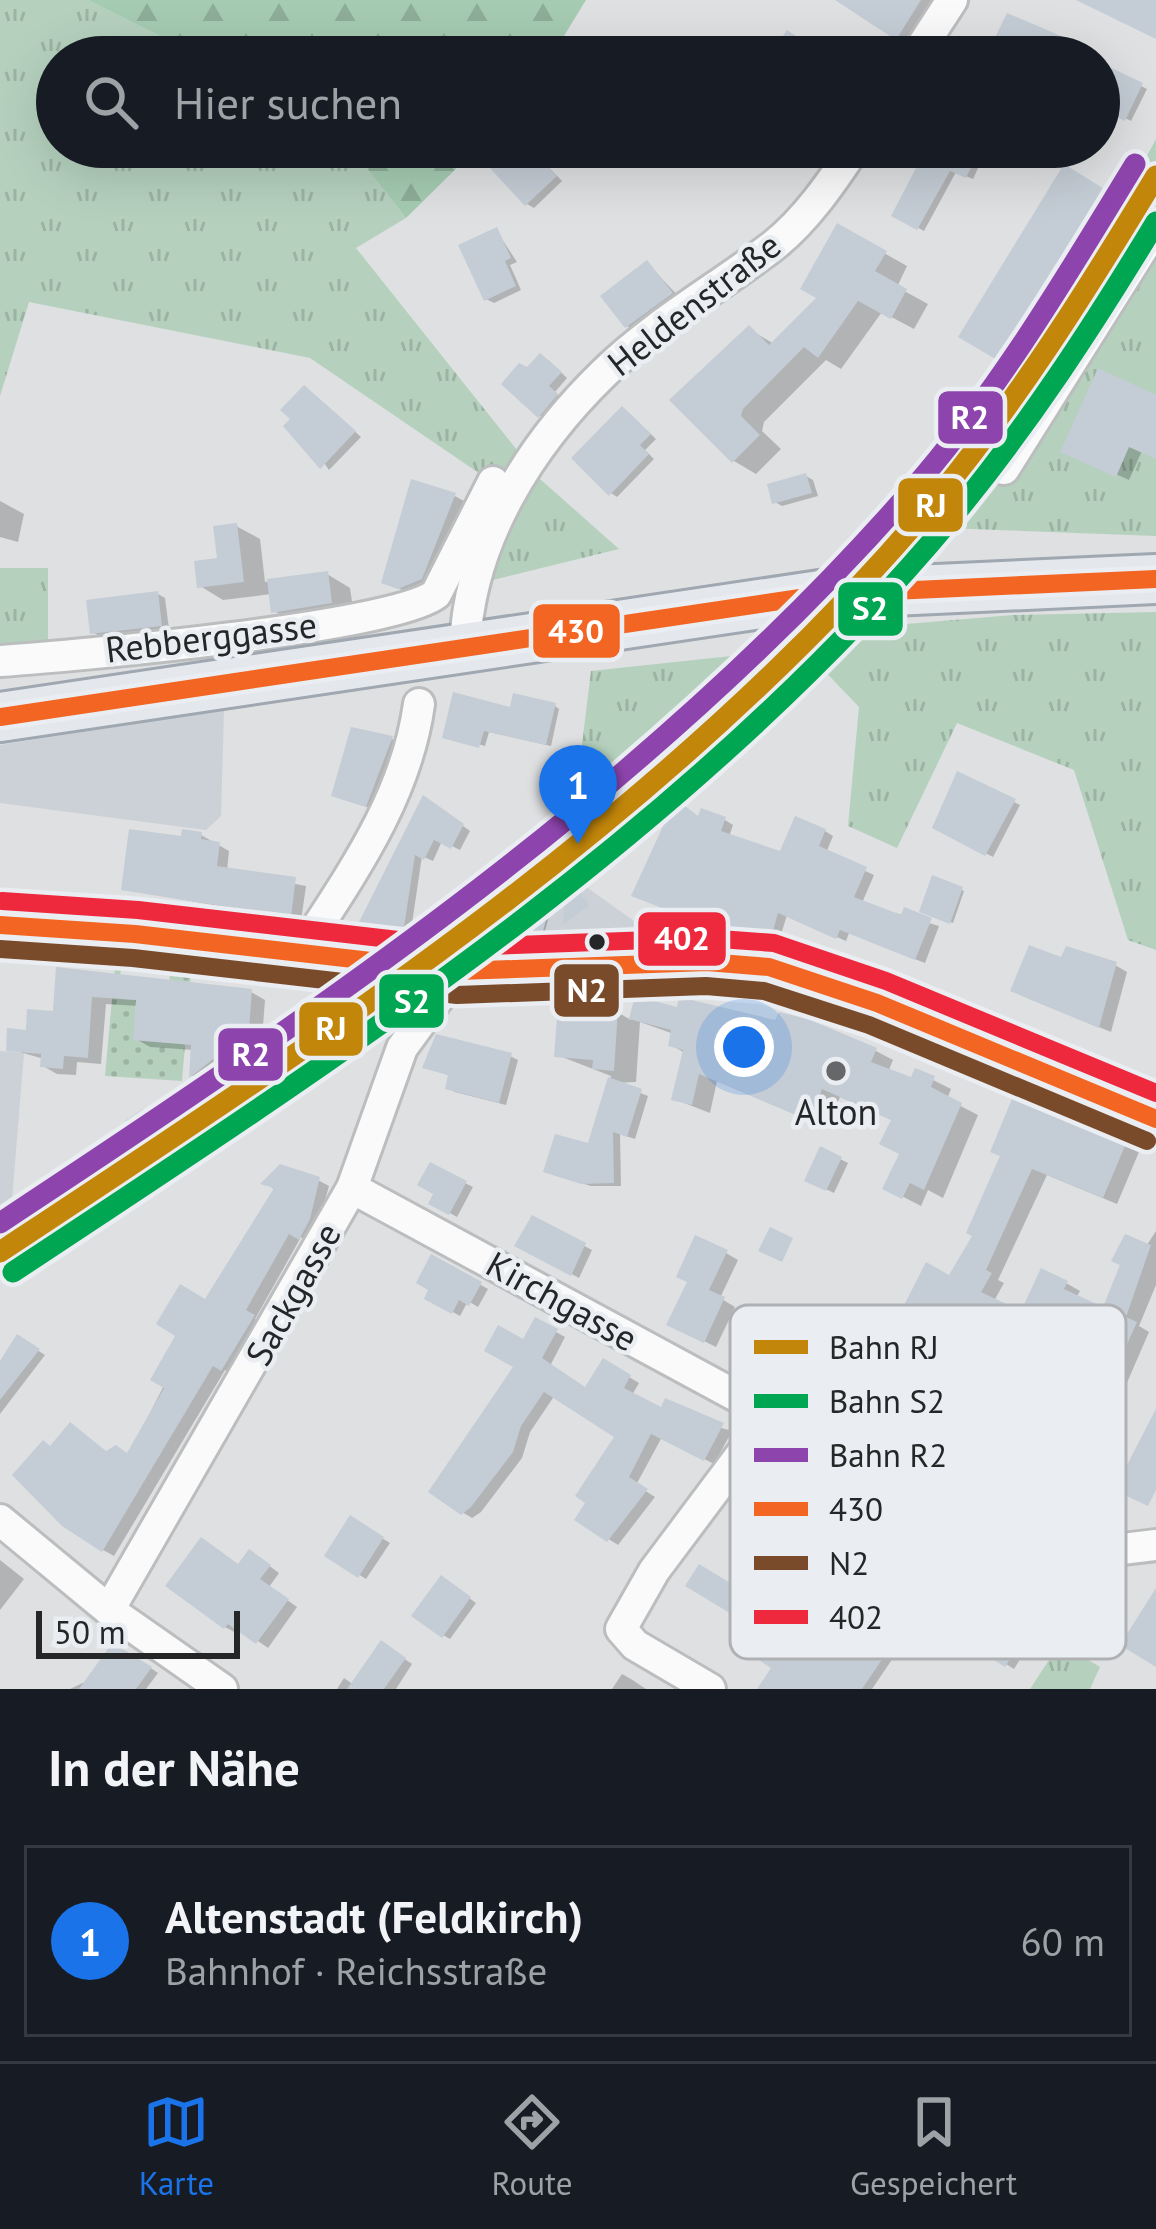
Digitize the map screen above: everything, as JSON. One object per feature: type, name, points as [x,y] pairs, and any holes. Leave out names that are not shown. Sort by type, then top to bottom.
[{"type":"main road","points":[[0,717],[827,594],[1156,579]]},
{"type":"street","points":[[929,36],[952,0]]},
{"type":"street","name":"Heldenstraße","points":[[465,645],[466,611],[485,548],[531,460],[606,371],[777,243],[841,168]]},
{"type":"street","points":[[1004,469],[1156,227]]},
{"type":"street","name":"Heldenstraße","points":[[422,606],[436,594],[493,482],[518,458],[531,460]]},
{"type":"street","name":"Rebberggasse","points":[[0,661],[295,627],[422,606]]},
{"type":"street","points":[[299,955],[359,863],[395,794],[415,740],[419,704]]},
{"type":"street","points":[[0,925],[458,971],[707,962],[769,967],[877,1003],[1156,1118]]},
{"type":"street","name":"Sackgasse","points":[[110,1610],[352,1188],[402,1048],[458,971]]},
{"type":"street","name":"Kirchgasse","points":[[352,1188],[730,1394]]},
{"type":"street","points":[[710,1689],[635,1645],[621,1629],[654,1571],[730,1469]]},
{"type":"street","points":[[0,1520],[110,1610],[222,1689]]},
{"type":"street","name":"Kirchgasse","points":[[1126,1549],[1156,1545]]},
{"type":"shaded area","points":[[817,610],[847,629],[768,707],[610,844],[619,856],[585,886],[645,929],[633,964],[438,970],[369,1026],[373,1032],[359,1042],[355,1036],[312,1063],[144,1184],[69,1230],[60,1241],[0,1274],[0,1051],[24,1053],[10,1224],[196,1107],[377,978],[466,909]]},
{"type":"shaded area","points":[[224,710],[221,816],[206,830],[0,803],[0,745]]},
{"type":"green space","points":[[0,0],[88,0],[160,36],[36,36],[36,168],[367,168],[406,218],[356,248],[540,479],[619,549],[436,594],[492,482],[310,358],[29,302],[0,396]]},
{"type":"green space","points":[[88,0],[586,0],[564,36],[160,36]]},
{"type":"green space","points":[[1156,139],[1156,536],[892,526],[992,400],[1093,256]]},
{"type":"green space","points":[[367,168],[457,168],[406,218]]},
{"type":"green space","points":[[0,568],[48,568],[48,641],[0,644]]},
{"type":"green space","points":[[1156,612],[1156,950],[1128,940],[1074,770],[957,723],[897,848],[848,826],[859,707],[815,661],[847,629],[1013,615]]},
{"type":"green space","points":[[768,652],[573,818],[591,671]]},
{"type":"green space","points":[[116,955],[122,957],[118,999],[136,1000],[134,1040],[168,1043],[170,960],[192,963],[182,1081],[105,1076]]},
{"type":"green space","points":[[1050,1659],[1087,1659],[1100,1667],[1090,1689],[1030,1689]]},
{"type":"building","points":[[835,0],[921,0],[898,36],[890,36]]},
{"type":"building","points":[[1076,0],[1156,0],[1156,39]]},
{"type":"building","points":[[1007,13],[1060,36],[996,36]]},
{"type":"building","points":[[1120,72],[1143,83],[1125,121],[1120,118]]},
{"type":"building","points":[[490,168],[549,168],[557,176],[525,206]]},
{"type":"building","points":[[916,168],[971,168],[966,178],[950,171],[917,230],[891,216]]},
{"type":"building","points":[[1062,168],[1070,168],[1109,192],[1004,364],[958,337]]},
{"type":"building","points":[[837,223],[887,251],[875,271],[907,289],[891,319],[858,301],[818,358],[804,347],[743,409],[741,416],[760,435],[732,463],[669,400],[749,325],[769,345],[816,298],[800,289]]},
{"type":"building","points":[[497,227],[511,258],[505,261],[516,286],[484,301],[458,245]]},
{"type":"building","points":[[647,260],[673,293],[625,328],[600,296]]},
{"type":"building","points":[[540,353],[562,372],[549,386],[558,394],[538,418],[501,384],[519,363],[527,367]]},
{"type":"building","points":[[1098,368],[1156,395],[1156,459],[1129,447],[1116,477],[1060,452]]},
{"type":"building","points":[[304,385],[356,431],[320,469],[283,426],[290,419],[280,410]]},
{"type":"building","points":[[622,406],[651,434],[640,445],[649,454],[609,496],[571,458]]},
{"type":"building","points":[[806,473],[812,493],[772,504],[767,484]]},
{"type":"building","points":[[411,479],[456,493],[422,579],[398,589],[381,583]]},
{"type":"building","points":[[237,523],[244,582],[197,588],[194,561],[217,558],[213,526]]},
{"type":"building","points":[[328,571],[332,603],[271,613],[267,579]]},
{"type":"building","points":[[158,591],[162,626],[90,634],[86,600]]},
{"type":"building","points":[[453,692],[510,707],[513,693],[556,703],[546,745],[484,731],[479,748],[442,738]]},
{"type":"building","points":[[351,727],[393,736],[366,807],[331,796]]},
{"type":"building","points":[[957,771],[1016,799],[985,856],[932,828]]},
{"type":"building","points":[[423,795],[464,824],[451,849],[434,840],[424,860],[415,855],[403,934],[356,928]]},
{"type":"building","points":[[680,802],[698,816],[701,808],[726,817],[721,831],[780,851],[795,816],[826,829],[819,846],[867,867],[854,897],[901,915],[904,907],[932,918],[915,960],[840,930],[836,939],[778,913],[771,938],[707,921],[706,925],[631,896],[670,811]]},
{"type":"building","points":[[129,829],[181,836],[182,829],[202,832],[201,839],[220,842],[217,866],[296,877],[291,917],[121,890]]},
{"type":"building","points":[[567,874],[589,905],[563,925]]},
{"type":"building","points":[[932,875],[963,887],[950,924],[919,912]]},
{"type":"building","points":[[551,900],[541,939],[519,940],[517,925]]},
{"type":"building","points":[[1029,945],[1061,957],[1066,946],[1117,962],[1099,1028],[1010,991]]},
{"type":"building","points":[[56,967],[252,989],[249,1031],[189,1078],[191,1045],[133,1040],[136,1000],[92,997],[88,1058],[64,1056],[63,1069],[40,1067],[41,1054],[6,1051],[7,1028],[26,1030],[27,1009],[53,1011]]},
{"type":"building","points":[[635,996],[677,1007],[679,997],[775,1020],[779,1012],[808,1019],[877,1048],[871,1062],[911,1077],[915,1068],[935,1076],[931,1087],[962,1103],[924,1190],[910,1183],[902,1199],[882,1189],[899,1154],[879,1144],[891,1120],[822,1089],[810,1121],[699,1074],[692,1105],[671,1100],[683,1050],[668,1046],[671,1030],[629,1019]]},
{"type":"building","points":[[558,1005],[618,1009],[614,1071],[592,1069],[593,1060],[554,1057]]},
{"type":"building","points":[[436,1034],[512,1053],[499,1103],[445,1089],[448,1075],[422,1068]]},
{"type":"building","points":[[608,1077],[642,1089],[627,1137],[613,1132],[614,1183],[581,1184],[543,1172],[555,1134],[588,1143]]},
{"type":"building","points":[[1014,1094],[1127,1141],[1103,1198],[1032,1169],[986,1270],[992,1273],[981,1292],[1008,1305],[904,1305],[926,1262],[949,1275],[972,1236],[966,1233],[1000,1156],[990,1152]]},
{"type":"building","points":[[143,1109],[154,1126],[137,1138],[125,1121]]},
{"type":"building","points":[[820,1146],[842,1157],[826,1191],[804,1181]]},
{"type":"building","points":[[430,1162],[467,1181],[449,1215],[428,1204],[433,1194],[417,1185]]},
{"type":"building","points":[[280,1164],[320,1177],[310,1219],[299,1240],[289,1234],[246,1310],[255,1315],[221,1371],[213,1366],[102,1552],[62,1526],[12,1475],[43,1440],[50,1446],[70,1422],[106,1451],[116,1445],[127,1453],[164,1388],[150,1380],[175,1336],[156,1324],[180,1284],[205,1299],[274,1188],[260,1184]]},
{"type":"building","points":[[532,1215],[586,1243],[571,1276],[514,1246]]},
{"type":"building","points":[[770,1227],[793,1238],[782,1262],[758,1251]]},
{"type":"building","points":[[1125,1234],[1151,1245],[1126,1317],[1126,1305],[1104,1305],[1120,1265],[1111,1261]]},
{"type":"building","points":[[695,1235],[728,1250],[709,1290],[725,1297],[704,1343],[666,1325],[687,1282],[676,1277]]},
{"type":"building","points":[[431,1254],[482,1282],[469,1306],[459,1300],[452,1314],[424,1299],[428,1290],[416,1283]]},
{"type":"building","points":[[1041,1268],[1068,1281],[1064,1289],[1099,1305],[1024,1305]]},
{"type":"building","points":[[535,1317],[558,1329],[542,1358],[585,1387],[603,1358],[631,1375],[624,1388],[661,1407],[665,1398],[724,1423],[704,1461],[651,1434],[629,1477],[648,1489],[607,1542],[574,1520],[585,1503],[575,1496],[614,1437],[544,1392],[521,1426],[513,1452],[471,1507],[461,1515],[428,1492],[513,1367],[484,1351],[498,1325],[523,1339]]},
{"type":"building","points":[[1126,1317],[1137,1322],[1126,1347]]},
{"type":"building","points":[[17,1334],[40,1349],[0,1400],[0,1361]]},
{"type":"building","points":[[1156,1409],[1156,1490],[1148,1506],[1126,1496],[1126,1467]]},
{"type":"building","points":[[350,1515],[384,1537],[358,1578],[324,1556]]},
{"type":"building","points":[[201,1537],[238,1564],[249,1549],[271,1565],[260,1579],[289,1599],[256,1644],[228,1624],[224,1629],[165,1586]]},
{"type":"building","points":[[699,1564],[730,1583],[730,1613],[685,1586]]},
{"type":"building","points":[[441,1575],[471,1597],[442,1638],[411,1616]]},
{"type":"building","points":[[1156,1588],[1156,1667],[1126,1649],[1126,1636]]},
{"type":"building","points":[[381,1640],[406,1658],[384,1689],[347,1689]]},
{"type":"building","points":[[112,1643],[152,1667],[136,1689],[79,1689]]},
{"type":"building","points":[[758,1659],[882,1659],[862,1689],[757,1689],[771,1668]]},
{"type":"rail line","name":"R2","points":[[0,1223],[363,975],[594,797],[704,701],[810,600],[942,454],[1030,333],[1135,164]]},
{"type":"rail line","name":"RJ","points":[[0,1252],[372,1001],[610,818],[723,720],[830,616],[963,466],[1050,345],[1156,176]]},
{"type":"rail line","name":"S2","points":[[13,1272],[388,1019],[628,836],[742,737],[850,632],[979,484],[1059,375],[1156,222]]},
{"type":"transit line","name":"430","points":[[0,717],[827,594],[1156,579]]},
{"type":"transit line","name":"402","points":[[2,901],[138,910],[459,947],[706,938],[774,943],[886,981],[1156,1093]]},
{"type":"transit line","name":"430","points":[[0,925],[135,934],[458,971],[707,962],[769,967],[877,1003],[1156,1119]]},
{"type":"transit line","name":"N2","points":[[0,949],[133,958],[457,995],[706,986],[764,991],[869,1025],[1147,1141]]},
{"type":"place","name":"Altenstadt (Feldkirch)","points":[[578,844]]},
{"type":"place","name":"Alton","points":[[836,1071]]}]
